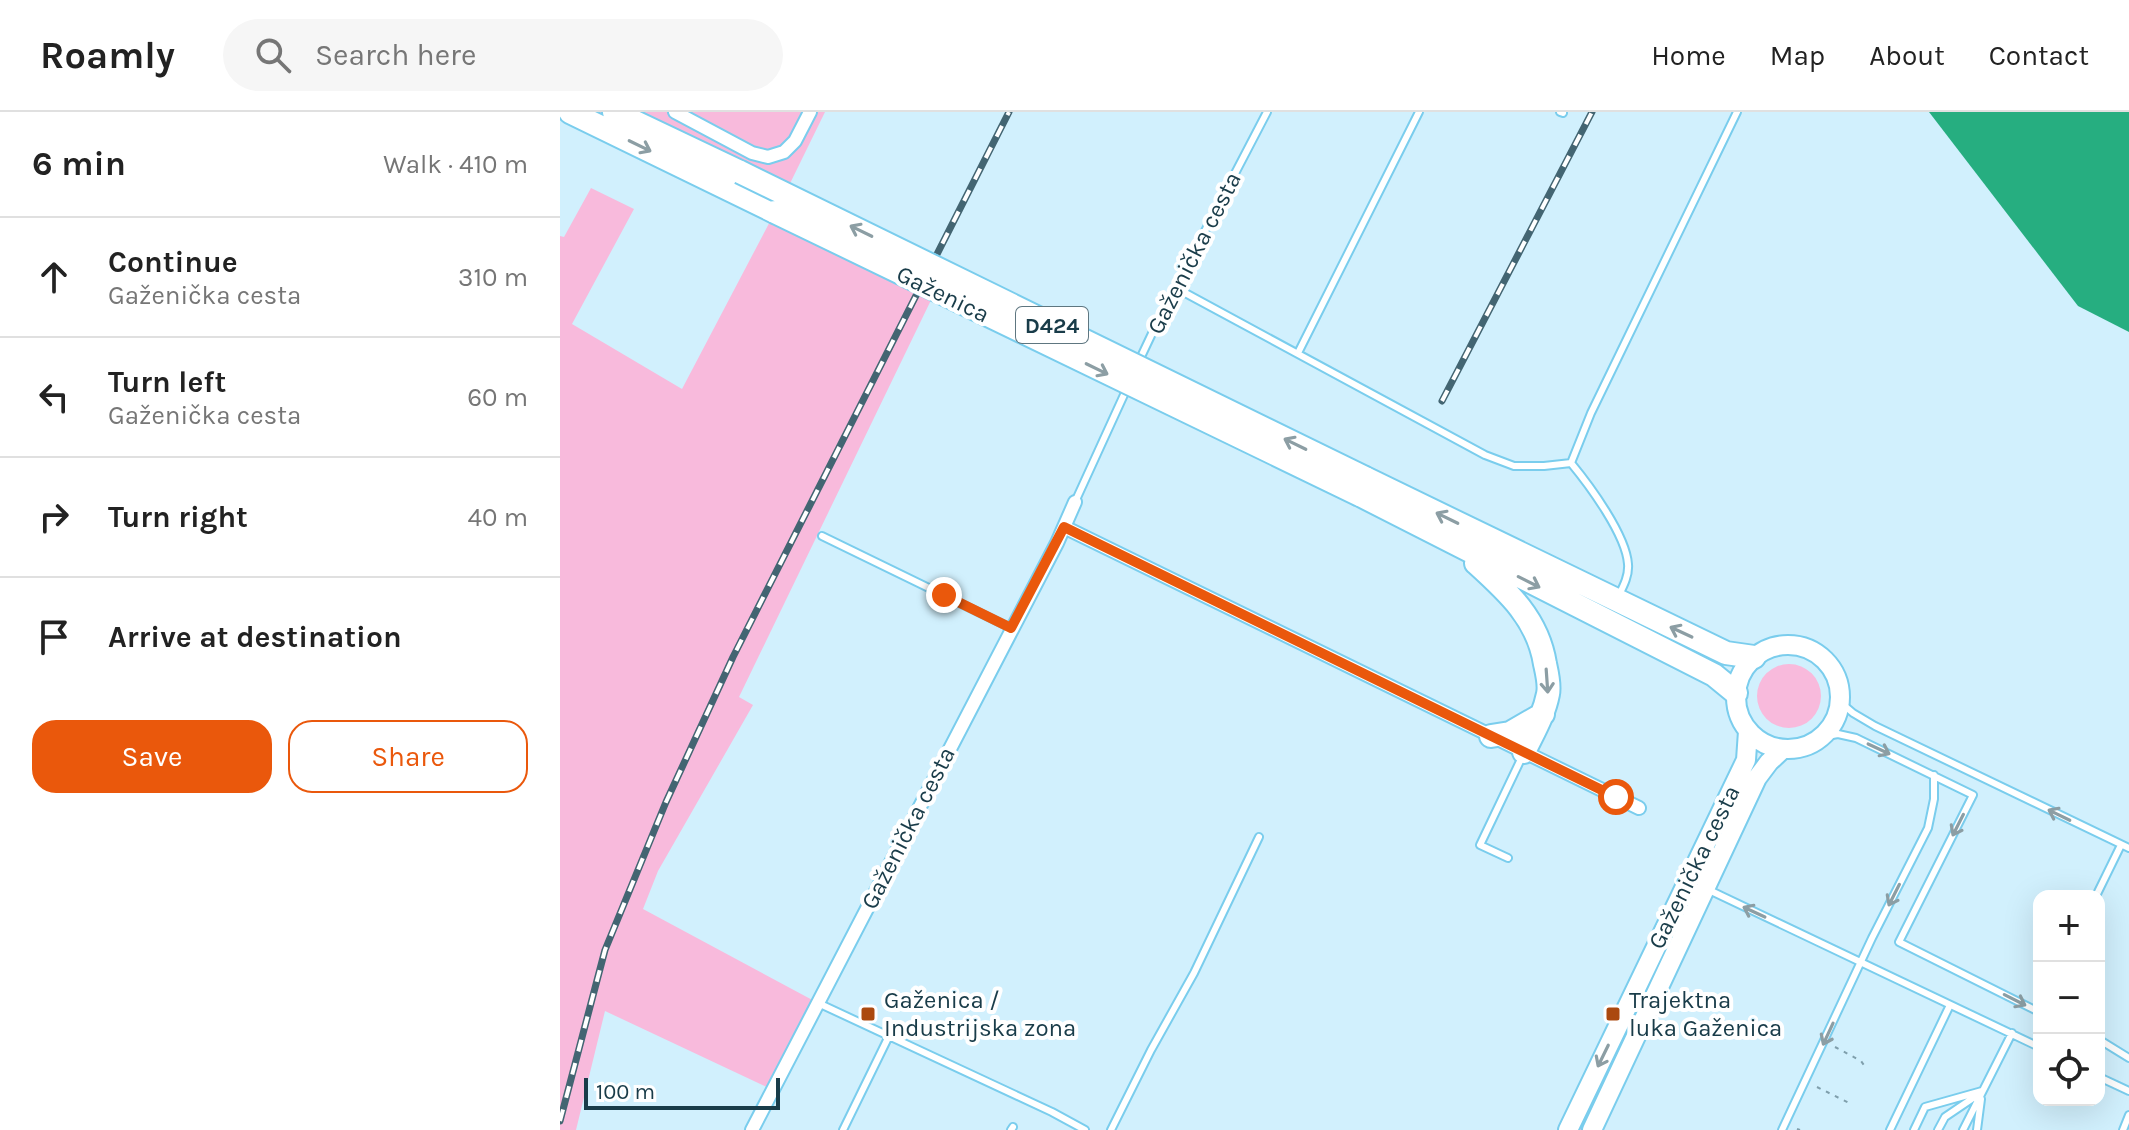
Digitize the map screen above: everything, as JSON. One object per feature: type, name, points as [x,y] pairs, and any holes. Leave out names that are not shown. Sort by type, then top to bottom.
[{"type":"highway","name":"Gaženica","points":[[570,112],[1363,487]]},
{"type":"highway","name":"Gaženica","points":[[614,112],[740,172],[1363,487]]},
{"type":"highway","name":"D424","points":[[1363,487],[1457,545],[1714,675],[1736,693]]},
{"type":"highway","name":"D424","points":[[1363,487],[1726,653],[1754,657]]},
{"type":"highway","points":[[1457,545],[1514,599],[1543,648],[1549,690],[1543,714],[1524,752]]},
{"type":"highway","points":[[1491,736],[1510,733],[1543,714]]},
{"type":"main road","points":[[1802,647],[1828,664],[1840,692],[1840,702],[1834,722],[1821,737],[1804,747],[1783,749],[1758,740],[1748,731],[1741,719],[1736,693],[1745,667],[1754,657],[1772,648],[1802,647]]},
{"type":"main road","name":"Gaženička cesta","points":[[1568,1130],[1746,760],[1748,731]]},
{"type":"main road","name":"Gaženička cesta","points":[[1592,1130],[1757,778],[1783,749]]},
{"type":"street","points":[[675,112],[752,153],[768,157],[784,152],[795,141],[810,112]]},
{"type":"street","name":"Gaženička cesta","points":[[752,1130],[1075,502]]},
{"type":"street","points":[[1064,527],[1639,808]]},
{"type":"lane","name":"Gaženička cesta","points":[[1075,502],[1156,325],[1267,112]]},
{"type":"lane","points":[[1298,353],[1419,112]]},
{"type":"lane","points":[[1571,463],[1591,413],[1737,112]]},
{"type":"lane","points":[[1176,288],[1485,455],[1514,466],[1571,463]]},
{"type":"lane","points":[[1571,463],[1605,510],[1628,562],[1626,581],[1616,601]]},
{"type":"lane","points":[[822,536],[1011,628]]},
{"type":"lane","points":[[1840,702],[1875,726],[2129,848]]},
{"type":"lane","points":[[1821,737],[1838,734],[1856,738],[1973,795],[1899,942],[2033,1009]]},
{"type":"lane","points":[[1508,858],[1480,845],[1524,752]]},
{"type":"lane","points":[[1782,1130],[1928,828],[1934,799],[1934,775]]},
{"type":"lane","points":[[1111,1130],[1194,973],[1259,837]]},
{"type":"lane","points":[[2099,890],[2121,845]]},
{"type":"lane","points":[[1706,889],[2033,1044]]},
{"type":"lane","points":[[818,1003],[1085,1130]]},
{"type":"lane","points":[[1890,1130],[1950,1005]]},
{"type":"lane","points":[[1963,1130],[2012,1033]]},
{"type":"lane","points":[[843,1130],[889,1036]]},
{"type":"lane","points":[[2105,1043],[2129,1058]]},
{"type":"lane","points":[[2105,1080],[2129,1091]]},
{"type":"lane","points":[[1914,1130],[1925,1107],[1982,1091]]},
{"type":"lane","points":[[1938,1130],[1945,1117],[1982,1091]]},
{"type":"lane","points":[[1977,1130],[1982,1091]]},
{"type":"lane","points":[[2123,1130],[2129,1115]]},
{"type":"path","points":[[1835,1047],[1861,1061],[1866,1068]]},
{"type":"path","points":[[1817,1087],[1849,1103]]},
{"type":"shaded area","points":[[570,112],[825,112],[776,212],[933,296],[739,697],[753,705],[658,871],[643,909],[818,1003],[773,1090],[605,1011],[576,1130],[560,1130],[560,236],[564,237],[591,188],[634,209],[572,324],[682,389],[775,212]]},
{"type":"shaded area","points":[[1929,112],[2129,112],[2129,332],[2078,306]]},
{"type":"shaded area","points":[[1783,664],[1795,664],[1812,673],[1819,684],[1819,708],[1812,719],[1795,728],[1783,728],[1771,723],[1762,714],[1757,702],[1757,690],[1762,678],[1771,669]]},
{"type":"shaded area","points":[[1678,923],[1683,925],[1584,1130],[1578,1130]]},
{"type":"railway","points":[[560,1121],[605,950],[666,802],[733,657],[1009,112]]},
{"type":"railway","points":[[1442,401],[1592,112]]},
{"type":"place","name":"Gaženica / Industrijska zona","points":[[868,1014]]},
{"type":"place","name":"Trajektna luka Gaženica","points":[[1613,1014]]},
{"type":"route","points":[[944,595],[1011,628],[1064,527],[1616,797]]}]
